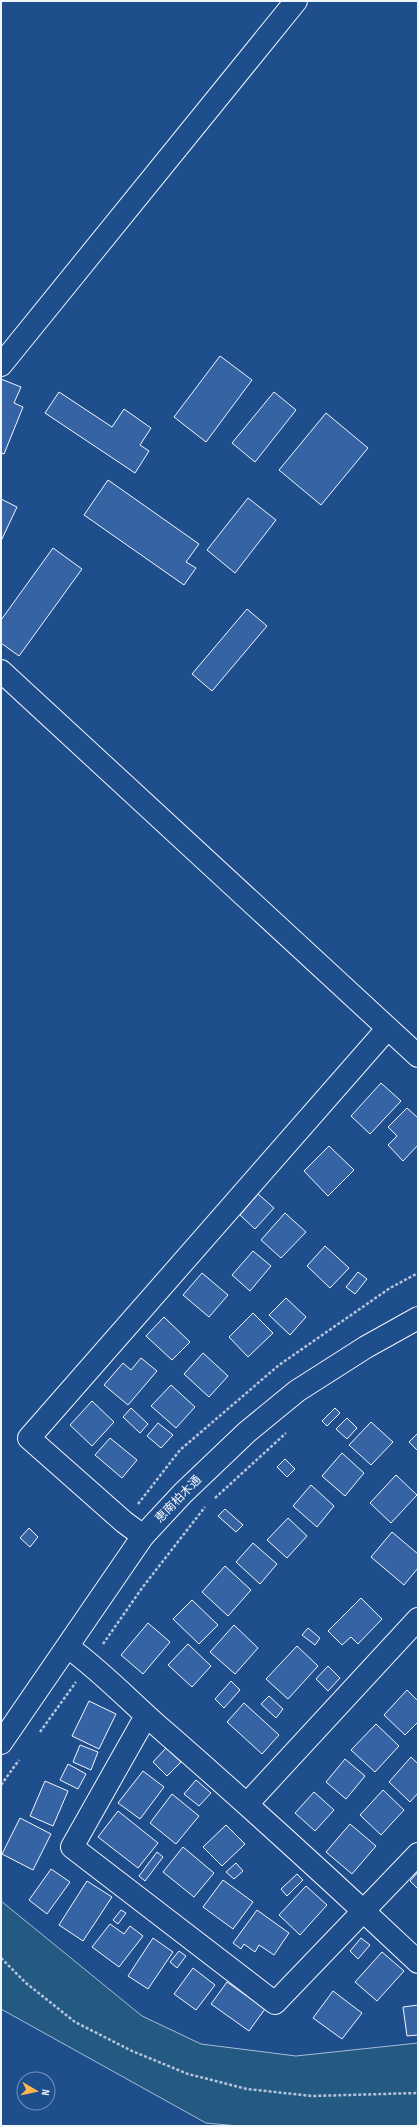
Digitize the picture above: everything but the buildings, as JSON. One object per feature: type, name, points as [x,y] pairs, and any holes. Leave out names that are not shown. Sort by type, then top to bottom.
[{"type":"street","points":[[1,365],[296,1]]},
{"type":"street","points":[[1,670],[418,1056]]},
{"type":"street","points":[[143,1536],[124,1522],[29,1438],[388,1028]]},
{"type":"street","name":"恵南柏木通","points":[[1,1743],[143,1536],[183,1493],[247,1432],[297,1391],[366,1347],[418,1318]]},
{"type":"street","points":[[247,1804],[418,1619]]},
{"type":"street","points":[[68,1647],[90,1663],[146,1716],[247,1804],[418,1962]]},
{"type":"street","points":[[146,1716],[72,1847],[275,2003],[418,1854]]},
{"type":"path","points":[[38,1734],[142,1588],[205,1507],[289,1430]]},
{"type":"path","points":[[1,1786],[20,1760]]},
{"type":"path","points":[[1,1958],[26,1983],[76,2022],[132,2051],[188,2074],[247,2089],[312,2096],[418,2093]]},
{"type":"shaded area","points":[[1,1901],[142,2016],[201,2044],[296,2056],[418,2043],[418,2126],[238,2126],[206,2123],[1,2009]]}]
